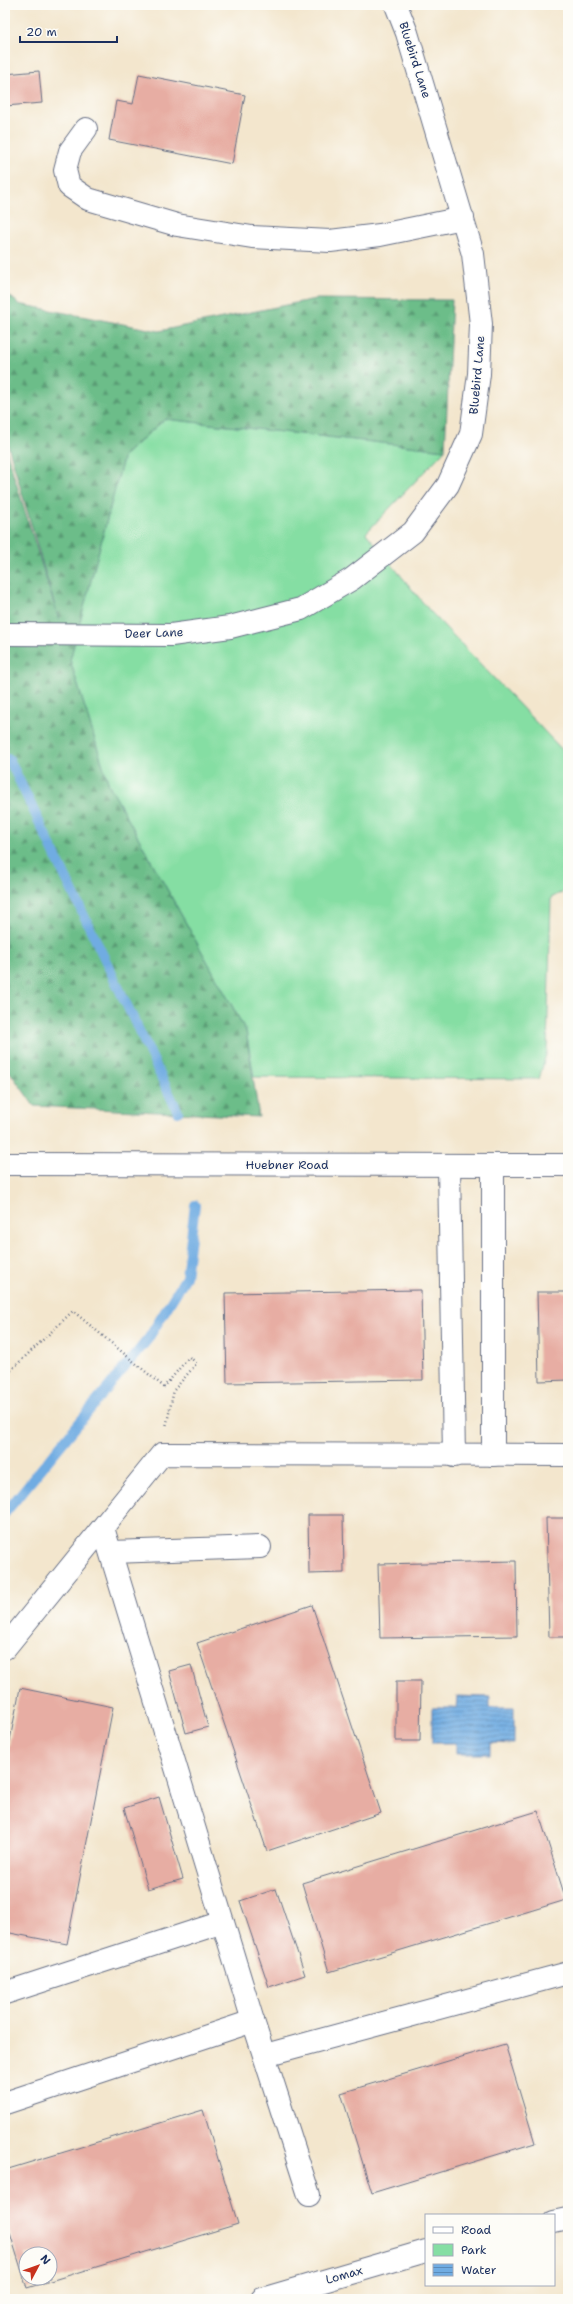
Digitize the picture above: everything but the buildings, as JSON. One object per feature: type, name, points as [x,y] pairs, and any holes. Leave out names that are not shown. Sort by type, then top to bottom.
[{"type":"street","name":"Bluebird Lane","points":[[301,609],[352,579],[413,532],[448,485],[470,434],[479,374],[481,324],[473,254],[408,33],[396,5]]},
{"type":"street","points":[[86,129],[70,151],[65,170],[70,186],[88,200],[177,225],[252,237],[330,240],[380,235],[463,218]]},
{"type":"street","name":"Deer Lane","points":[[5,634],[171,635],[230,627],[301,609]]},
{"type":"street","name":"Huebner Road","points":[[5,1164],[568,1165]]},
{"type":"street","points":[[449,1165],[454,1456]]},
{"type":"street","points":[[493,1165],[493,1455]]},
{"type":"street","points":[[5,1648],[162,1454],[454,1456],[568,1455]]},
{"type":"street","points":[[103,1528],[253,2021],[309,2195]]},
{"type":"street","points":[[111,1552],[260,1547]]},
{"type":"street","points":[[5,1993],[223,1922]]},
{"type":"street","points":[[265,2055],[568,1972]]},
{"type":"street","points":[[5,2103],[253,2021]]},
{"type":"street","points":[[555,2222],[568,2219]]},
{"type":"street","name":"Lomax","points":[[262,2299],[425,2251]]},
{"type":"path","points":[[5,1376],[73,1311],[164,1387],[189,1357],[196,1363],[174,1390],[162,1454]]},
{"type":"green space","points":[[5,292],[19,304],[159,331],[315,299],[452,300],[445,450],[165,419],[124,455],[70,660],[109,785],[246,1031],[259,1117],[34,1106],[5,1065],[5,447],[59,620],[5,435]]},
{"type":"green space","points":[[165,419],[445,450],[366,533],[429,610],[568,756],[568,889],[551,898],[547,1051],[539,1079],[254,1077],[246,1031],[109,785],[70,660],[124,455]]},
{"type":"water","points":[[457,1696],[490,1697],[490,1708],[514,1708],[514,1744],[490,1743],[490,1754],[456,1754],[456,1743],[432,1743],[432,1708],[456,1708]]},
{"type":"waterway","points":[[9,759],[178,1112]]},
{"type":"waterway","points":[[5,1513],[148,1339],[186,1277],[195,1205]]}]
